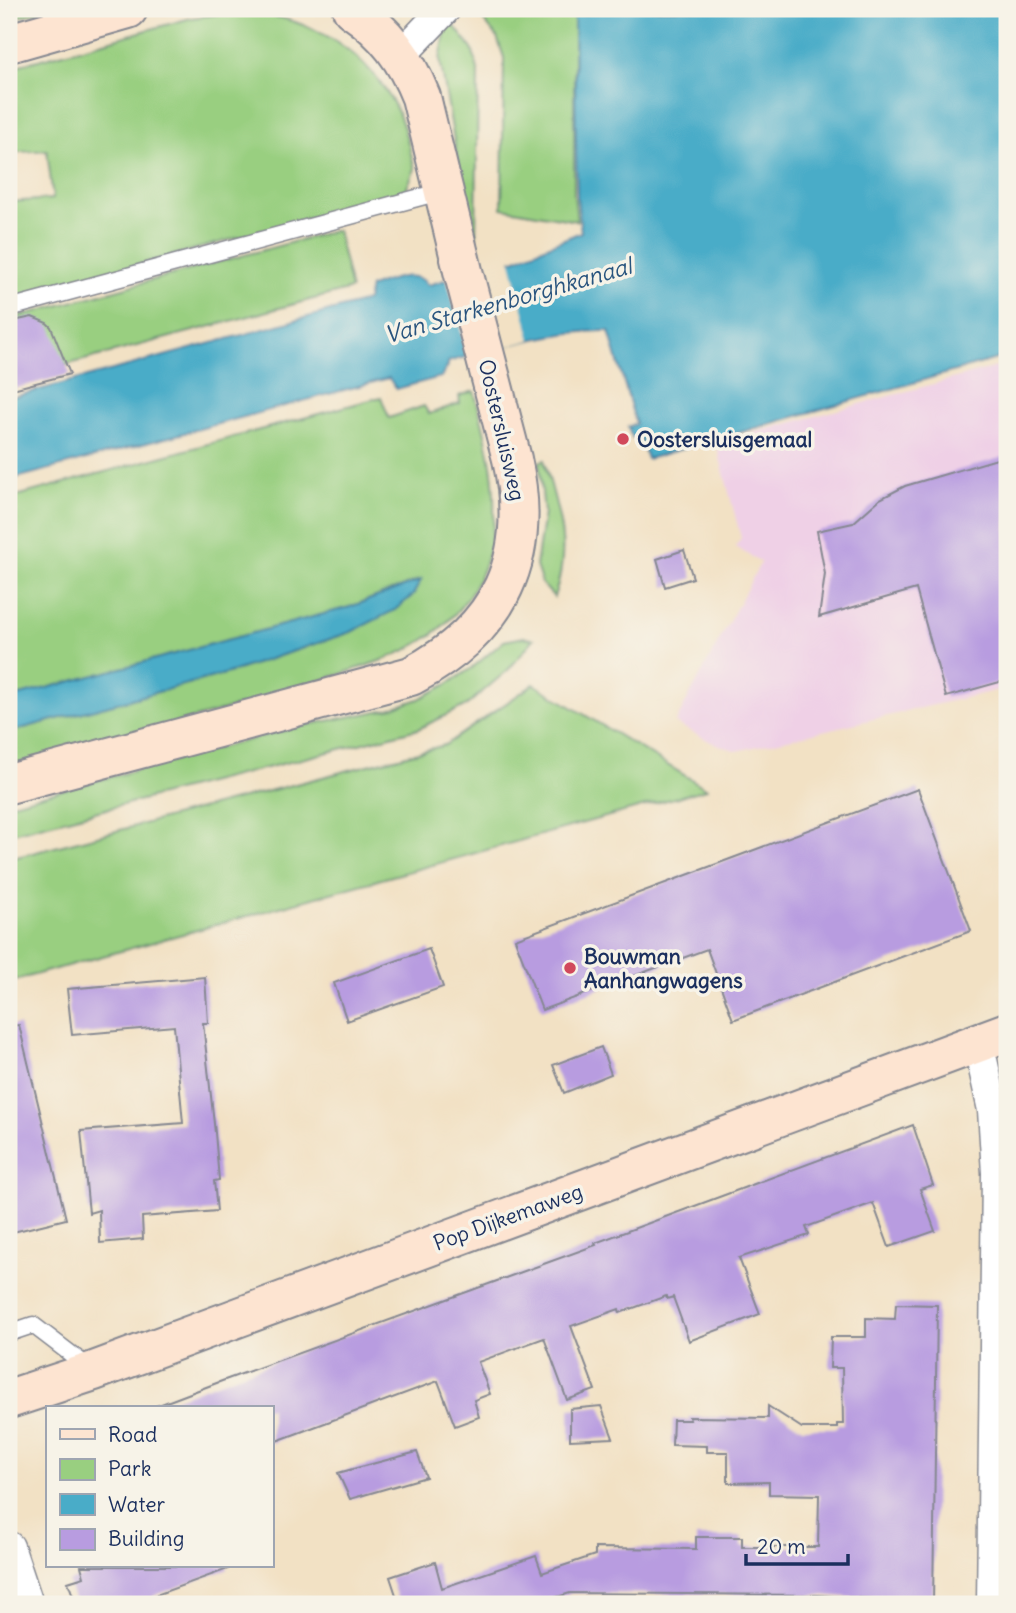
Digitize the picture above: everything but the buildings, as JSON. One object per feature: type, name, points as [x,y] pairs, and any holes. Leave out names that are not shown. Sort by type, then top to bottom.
[{"type":"street","points":[[9,43],[128,9]]},
{"type":"street","points":[[401,55],[445,9]]},
{"type":"street","name":"Oostersluisweg","points":[[9,784],[411,676],[438,662],[461,644],[482,622],[498,598],[515,553],[520,516],[519,487],[513,459],[463,271],[421,97],[413,75],[401,55],[360,11]]},
{"type":"street","points":[[992,1604],[997,1173],[993,1110],[993,1037]]},
{"type":"street","name":"Pop Dijkemaweg","points":[[9,1399],[94,1371],[993,1037]]},
{"type":"street","points":[[9,1547],[28,1604]]},
{"type":"lane","points":[[9,308],[443,191]]},
{"type":"lane","points":[[9,1333],[33,1325],[94,1371]]},
{"type":"shaded area","points":[[1007,364],[1007,688],[737,751],[711,742],[675,723],[761,562],[735,547],[741,538],[716,443]]},
{"type":"green space","points":[[9,9],[47,9],[9,20]]},
{"type":"green space","points":[[482,9],[609,9],[574,17],[574,195],[577,221],[502,208],[504,58],[497,37],[481,17]]},
{"type":"green space","points":[[242,11],[291,21],[314,29],[334,40],[370,70],[398,112],[406,133],[415,169],[405,192],[9,300],[9,202],[53,199],[47,150],[9,153],[9,68],[191,18]]},
{"type":"green space","points":[[452,23],[472,49],[478,70],[476,238],[471,239],[440,59],[445,33]]},
{"type":"green space","points":[[337,230],[351,289],[9,380],[9,319]]},
{"type":"green space","points":[[474,391],[490,461],[494,509],[492,533],[488,556],[479,578],[456,613],[441,628],[412,647],[388,658],[286,692],[9,766],[9,732],[228,673],[351,632],[419,580],[350,607],[9,698],[9,498],[381,397],[389,418],[424,406],[429,414],[460,403],[459,396]]},
{"type":"green space","points":[[544,460],[561,528],[562,561],[554,597],[542,584],[536,566],[544,513],[539,462]]},
{"type":"green space","points":[[524,637],[534,639],[509,669],[467,705],[418,729],[9,834],[9,804],[301,726],[389,709],[419,699],[446,685],[472,668],[504,641]]},
{"type":"green space","points":[[534,684],[707,789],[9,982],[9,859],[445,745]]},
{"type":"water","name":"Van Starkenborghkanaal","points":[[609,9],[1007,9],[1007,356],[647,459],[640,437],[632,438],[628,427],[636,424],[609,331],[567,333],[527,340],[448,362],[441,377],[396,389],[389,378],[9,480],[9,398],[367,301],[370,287],[392,279],[415,277],[428,285],[514,260],[581,232],[577,198],[574,16]]},
{"type":"water","points":[[421,580],[413,595],[395,610],[351,632],[228,673],[9,732],[9,698],[350,607]]},
{"type":"pier","points":[[510,258],[531,340],[468,357],[446,276]]},
{"type":"place","name":"Oostersluisgemaal","points":[[623,439]]},
{"type":"place","name":"Bouwman Aanhangwagens","points":[[570,968]]}]
